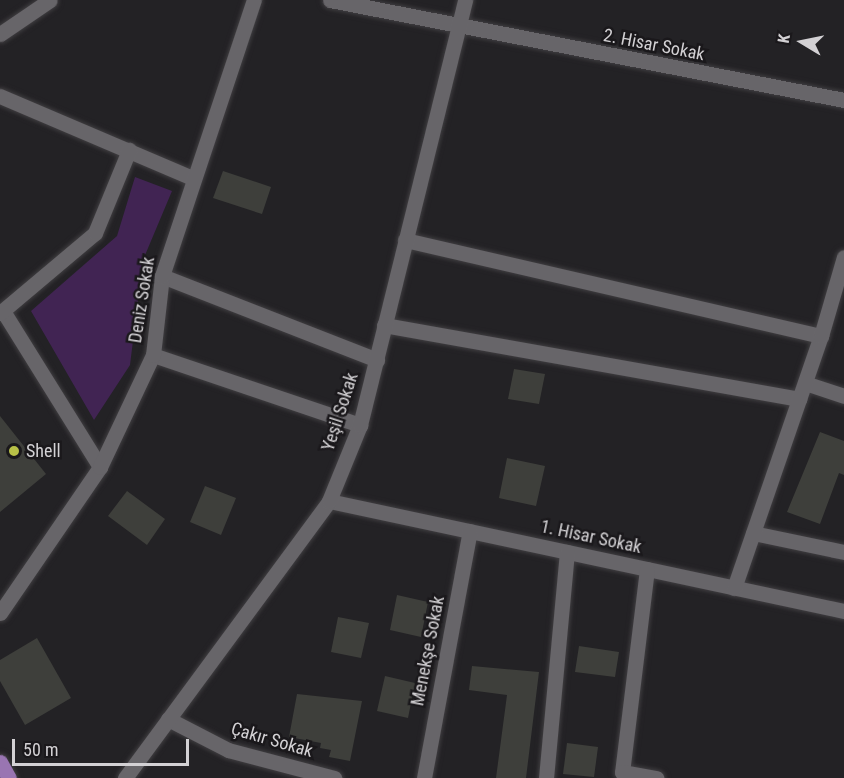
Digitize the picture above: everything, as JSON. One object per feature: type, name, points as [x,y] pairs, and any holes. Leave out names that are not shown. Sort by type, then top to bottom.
[{"type":"main road","points":[[0,762],[9,778]]},
{"type":"street","points":[[0,34],[50,0]]},
{"type":"street","name":"Deniz Sokak","points":[[0,613],[99,467],[153,355],[162,276],[192,177],[254,0]]},
{"type":"street","name":"2. Hisar Sokak","points":[[330,0],[457,28],[844,100]]},
{"type":"street","name":"Yeşil Sokak","points":[[126,778],[329,501],[360,425],[465,0]]},
{"type":"street","points":[[0,96],[192,177]]},
{"type":"street","points":[[99,467],[1,312],[94,233],[129,150]]},
{"type":"street","points":[[405,240],[821,336]]},
{"type":"street","points":[[734,588],[821,336],[844,257]]},
{"type":"street","points":[[162,276],[377,360]]},
{"type":"street","points":[[384,325],[799,399]]},
{"type":"street","points":[[153,355],[360,425]]},
{"type":"street","points":[[805,383],[844,396]]},
{"type":"street","name":"1. Hisar Sokak","points":[[329,501],[844,611]]},
{"type":"street","name":"Menekşe Sokak","points":[[424,778],[470,531]]},
{"type":"street","points":[[753,533],[844,552]]},
{"type":"street","points":[[546,778],[567,552]]},
{"type":"street","points":[[647,569],[622,772],[656,778]]},
{"type":"street","name":"Çakır Sokak","points":[[168,719],[228,750],[334,778]]},
{"type":"shaded area","points":[[135,177],[172,191],[143,260],[130,365],[94,420],[31,311],[117,236]]},
{"type":"building","points":[[223,171],[271,187],[262,214],[213,198]]},
{"type":"building","points":[[514,369],[545,374],[539,404],[508,399]]},
{"type":"building","name":"Shell","points":[[0,416],[46,474],[0,512]]},
{"type":"building","points":[[820,432],[844,441],[844,475],[839,473],[820,524],[787,512]]},
{"type":"building","points":[[507,458],[545,466],[536,506],[499,498]]},
{"type":"building","points":[[205,486],[236,498],[221,535],[190,522]]},
{"type":"building","points":[[127,491],[165,519],[147,545],[108,516]]},
{"type":"building","points":[[397,595],[428,602],[421,637],[390,630]]},
{"type":"building","points":[[338,617],[369,623],[361,658],[331,652]]},
{"type":"building","points":[[37,638],[71,698],[25,725],[0,681],[0,660]]},
{"type":"building","points":[[579,646],[619,652],[615,677],[575,672]]},
{"type":"building","points":[[472,666],[539,672],[526,778],[496,778],[507,695],[469,690]]},
{"type":"building","points":[[385,676],[415,683],[408,718],[377,711]]},
{"type":"building","points":[[297,694],[362,701],[350,761],[329,757],[331,750],[320,748],[321,743],[289,737]]},
{"type":"building","points":[[567,743],[598,747],[594,777],[563,774]]},
{"type":"place","name":"Shell","points":[[14,451]]}]
